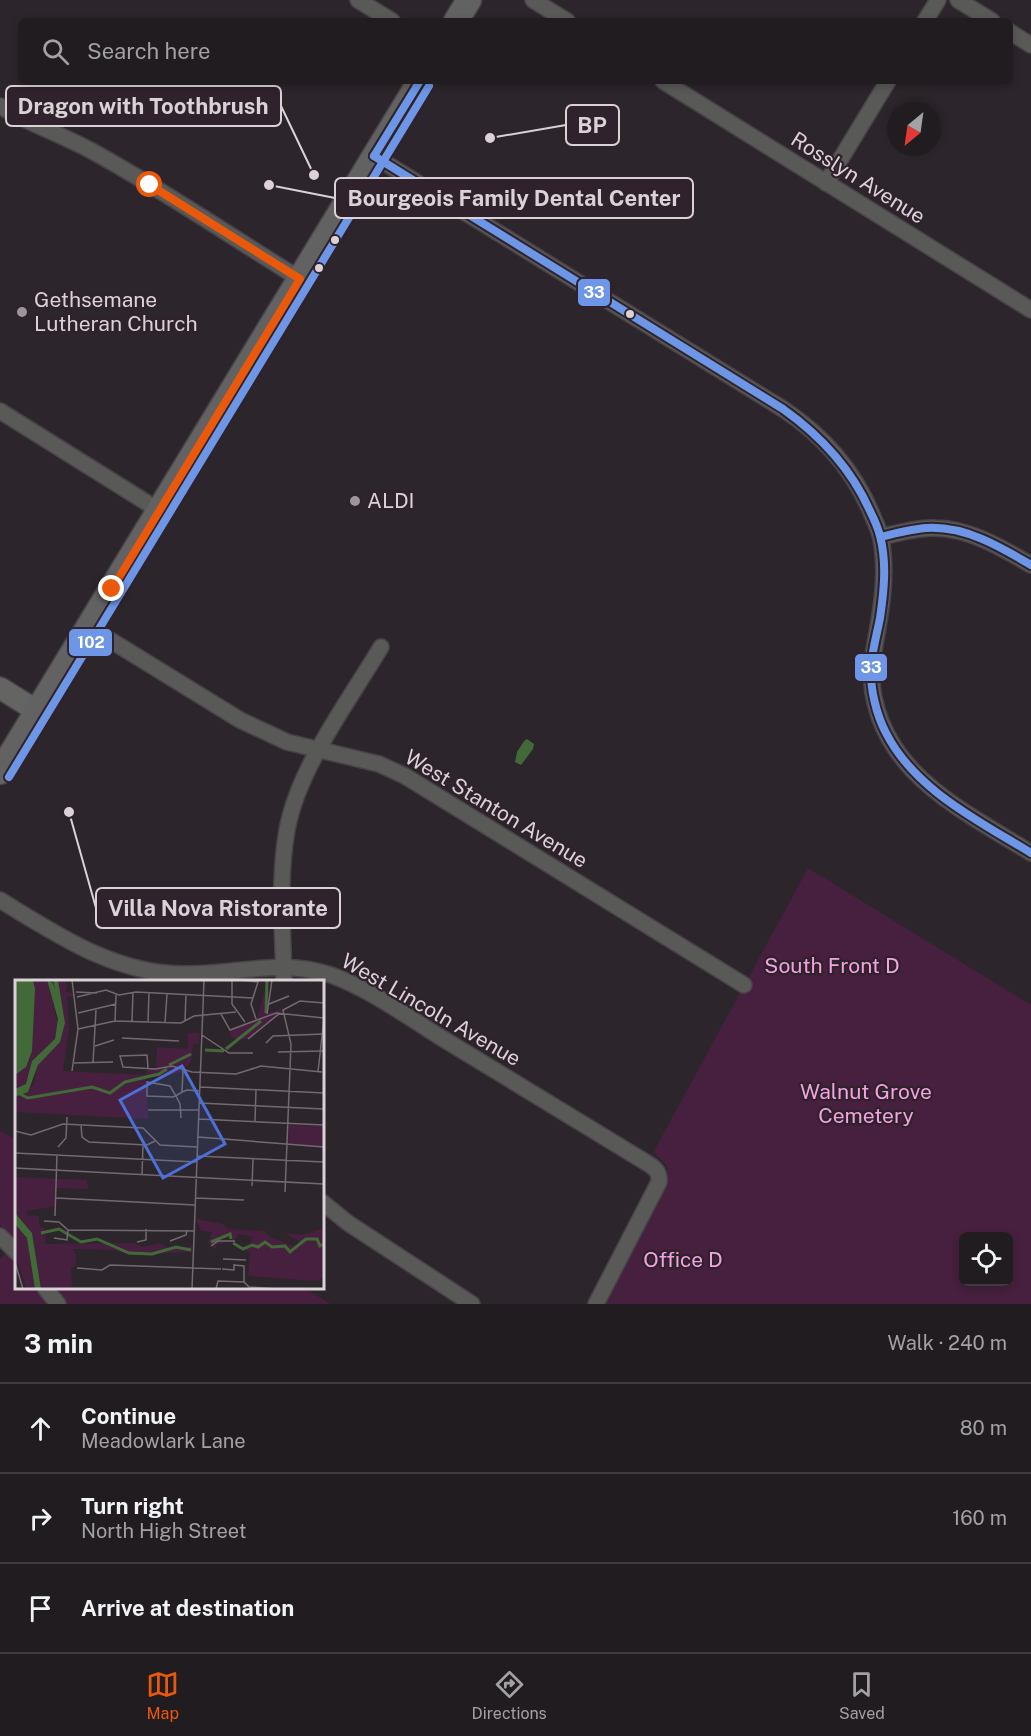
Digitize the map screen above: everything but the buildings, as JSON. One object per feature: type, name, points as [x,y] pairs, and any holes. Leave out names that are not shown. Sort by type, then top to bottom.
[{"type":"main road","points":[[458,18],[469,0]]},
{"type":"main road","points":[[0,772],[418,84]]},
{"type":"main road","points":[[0,688],[37,711]]},
{"type":"street","points":[[358,0],[387,18]]},
{"type":"street","points":[[533,0],[562,18]]},
{"type":"street","points":[[927,18],[938,0]]},
{"type":"street","points":[[958,0],[987,18]]},
{"type":"street","points":[[1013,34],[1031,45]]},
{"type":"street","name":"Rosslyn Avenue","points":[[668,84],[1031,310]]},
{"type":"street","points":[[826,183],[886,84]]},
{"type":"street","points":[[0,105],[27,121],[89,150],[150,185],[300,279]]},
{"type":"street","points":[[374,156],[799,420],[832,449],[869,507],[881,537],[884,582],[871,681],[878,714],[891,744],[910,770],[933,791],[1031,853]]},
{"type":"street","points":[[0,411],[159,511]]},
{"type":"street","points":[[881,537],[936,527],[956,530],[981,538],[1031,565]]},
{"type":"street","name":"West Stanton Avenue","points":[[89,627],[240,720],[287,742],[369,761],[405,776],[744,985]]},
{"type":"street","points":[[284,974],[282,869],[287,828],[305,777],[318,751],[381,647]]},
{"type":"street","name":"West Lincoln Avenue","points":[[0,900],[69,941],[108,960],[180,978],[268,967],[284,974],[304,968],[332,976],[359,988],[655,1169],[660,1176],[658,1186],[596,1304]]},
{"type":"street","points":[[324,1204],[348,1223],[472,1304]]},
{"type":"street","points":[[0,1236],[15,1247]]},
{"type":"street","points":[[47,1289],[58,1304]]},
{"type":"green space","name":"Walnut Grove Cemetery","points":[[808,868],[1031,1005],[1031,1304],[601,1304],[667,1183],[668,1173],[661,1160],[653,1153]]},
{"type":"green space","points":[[0,1130],[15,1139],[15,1239],[0,1225]]},
{"type":"green space","points":[[15,1247],[15,1289],[306,1289],[331,1304],[0,1304],[0,1259]]},
{"type":"shaded area","points":[[527,739],[534,744],[533,749],[521,765],[515,762],[517,752]]},
{"type":"transit line","name":"33","points":[[374,156],[418,84]]},
{"type":"transit line","name":"102","points":[[9,777],[429,86]]},
{"type":"transit line","name":"33","points":[[374,156],[783,409],[810,430],[834,454],[862,495],[877,527],[884,556],[884,587],[871,667],[873,692],[882,726],[898,753],[931,788],[970,816],[1031,853]]},
{"type":"transit line","name":"33","points":[[881,537],[921,529],[955,530],[994,544],[1031,565]]},
{"type":"place","name":"BP","points":[[490,138]]},
{"type":"place","name":"Dragon with Toothbrush","points":[[314,175]]},
{"type":"place","name":"Bourgeois Family Dental Center","points":[[269,185]]},
{"type":"place","name":"Gethsemane Lutheran Church","points":[[22,312]]},
{"type":"place","name":"ALDI","points":[[355,501]]},
{"type":"place","name":"Villa Nova Ristorante","points":[[69,812]]},
{"type":"route","points":[[112,589],[300,279],[150,185]]},
{"type":"park label","name":"South Front D","points":[[832,966]]},
{"type":"park label","name":"Office D","points":[[683,1260]]}]
